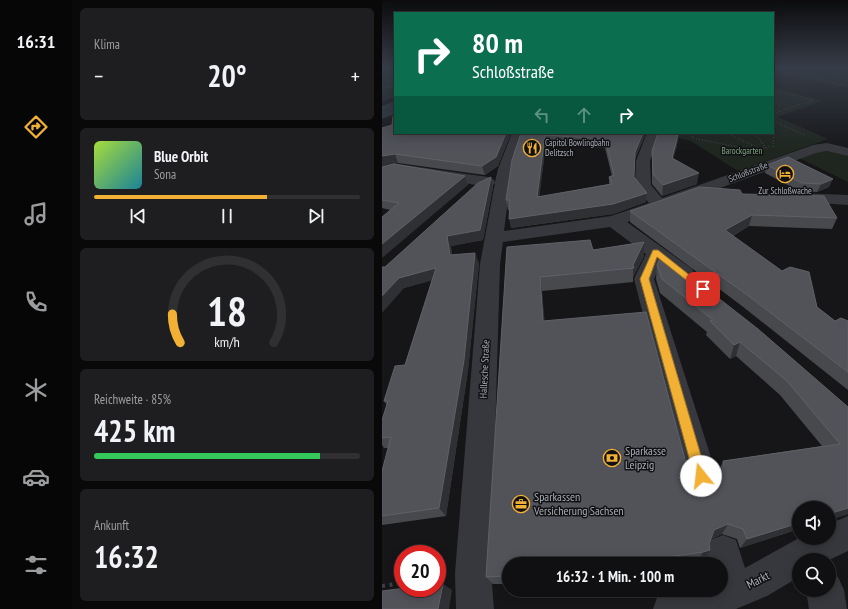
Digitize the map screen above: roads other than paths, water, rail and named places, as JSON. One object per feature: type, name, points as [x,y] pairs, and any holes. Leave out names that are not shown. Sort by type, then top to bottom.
[{"type":"street","name":"Hallesche Straße","points":[[475,609],[474,565],[490,264],[504,169],[518,134]]},
{"type":"street","points":[[653,134],[643,161],[643,186],[659,204]]},
{"type":"street","name":"Schloßstraße","points":[[495,238],[614,221],[807,151],[827,147],[848,152]]},
{"type":"street","points":[[382,171],[398,168],[488,182]]},
{"type":"street","points":[[468,193],[474,188],[488,182],[504,169]]},
{"type":"street","name":"Schloßstraße","points":[[695,192],[734,194]]},
{"type":"street","points":[[781,197],[848,200]]},
{"type":"street","points":[[614,221],[698,285]]},
{"type":"street","points":[[656,252],[644,279],[701,476]]},
{"type":"street","name":"Markt","points":[[672,609],[706,602],[732,592],[828,547]]},
{"type":"street","points":[[722,553],[732,592]]},
{"type":"street","points":[[826,597],[828,609]]},
{"type":"place","name":"Capitol Bowlingbahn Delitzsch","points":[[532,148]]},
{"type":"place","name":"Zur Schloßwache","points":[[785,174]]},
{"type":"place","name":"Sparkasse Leipzig","points":[[612,458]]},
{"type":"place","name":"Sparkassen Versicherung Sachsen","points":[[521,504]]},
{"type":"park label","name":"Barockgarten","points":[[742,151]]}]
